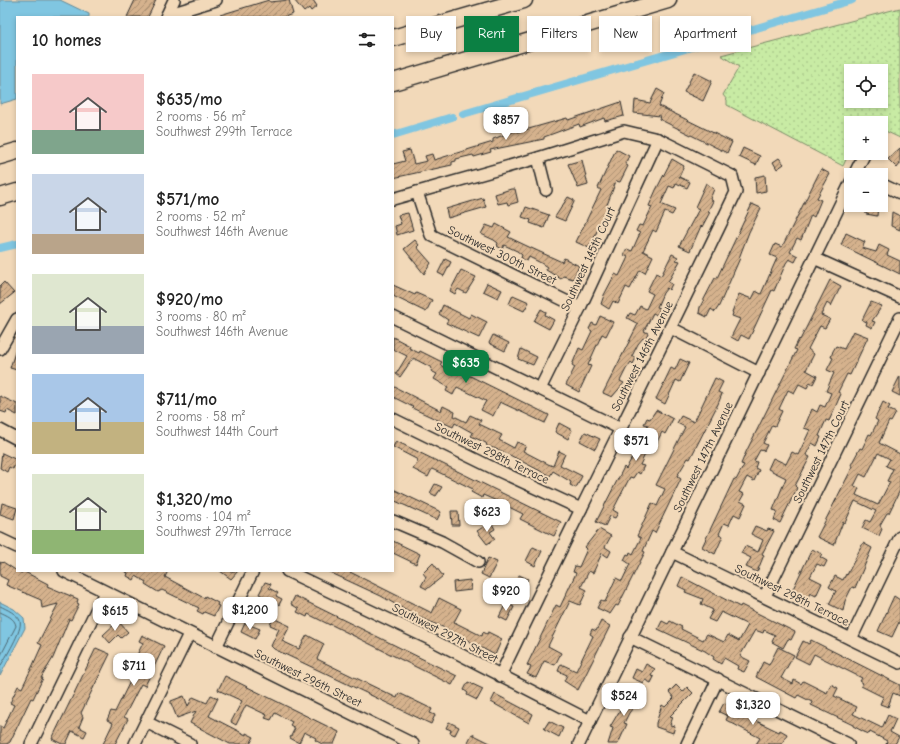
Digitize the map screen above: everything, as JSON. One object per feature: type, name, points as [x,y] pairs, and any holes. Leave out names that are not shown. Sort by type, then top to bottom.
[{"type":"highway","points":[[394,38],[524,0]]},
{"type":"highway","points":[[394,82],[668,0]]},
{"type":"highway","points":[[0,156],[16,151]]},
{"type":"highway","points":[[0,197],[16,192]]},
{"type":"street","points":[[166,16],[174,0]]},
{"type":"street","points":[[166,16],[210,1]]},
{"type":"street","points":[[394,199],[538,158],[624,130],[658,139]]},
{"type":"street","name":"Southwest 146th Avenue","points":[[500,676],[619,428],[671,328],[736,192],[732,176],[658,139]]},
{"type":"street","name":"Southwest 145th Court","points":[[540,389],[580,308],[658,139]]},
{"type":"street","points":[[538,158],[546,190]]},
{"type":"street","points":[[888,187],[900,193]]},
{"type":"street","name":"Southwest 300th Street","points":[[417,192],[431,235],[580,308]]},
{"type":"street","name":"Southwest 147th Avenue","points":[[579,744],[814,258],[844,199]]},
{"type":"street","points":[[814,258],[900,297]]},
{"type":"street","points":[[394,318],[619,428]]},
{"type":"street","name":"Southwest 147th Court","points":[[765,596],[900,318]]},
{"type":"street","points":[[0,350],[13,333],[16,322]]},
{"type":"street","points":[[671,328],[759,373]]},
{"type":"street","name":"Southwest 298th Terrace","points":[[394,419],[581,509]]},
{"type":"street","points":[[0,430],[16,438]]},
{"type":"street","points":[[394,521],[442,542],[478,562]]},
{"type":"street","points":[[851,639],[900,537]]},
{"type":"street","points":[[0,539],[16,547]]},
{"type":"street","name":"Southwest 298th Terrace","points":[[672,552],[900,663]]},
{"type":"street","name":"Southwest 296th Street","points":[[66,572],[413,744]]},
{"type":"street","points":[[216,647],[253,572]]},
{"type":"street","name":"Southwest 297th Street","points":[[289,572],[436,642],[590,721]]},
{"type":"street","points":[[31,744],[105,592]]},
{"type":"street","points":[[135,744],[189,634]]},
{"type":"street","points":[[630,637],[848,744]]},
{"type":"street","points":[[687,744],[718,679]]},
{"type":"street","points":[[146,722],[190,744]]},
{"type":"green space","points":[[900,8],[900,138],[888,132],[888,116],[844,116],[844,160],[846,160],[843,166],[727,105],[727,100],[723,95],[739,67],[721,55],[732,52],[751,52],[751,47]]},
{"type":"water","points":[[0,0],[60,0],[89,14],[89,16],[16,16],[16,99],[0,104]]},
{"type":"water","points":[[0,602],[14,609],[24,618],[25,628],[0,676]]},
{"type":"building","points":[[135,0],[156,0],[148,16],[127,16]]},
{"type":"building","points":[[269,0],[270,2],[289,0],[293,14],[287,16],[220,15]]},
{"type":"building","points":[[294,0],[313,0],[317,6],[311,11],[309,8],[304,12]]},
{"type":"building","points":[[694,72],[712,81],[703,101],[684,92]]},
{"type":"building","points":[[657,89],[664,93],[659,106],[732,142],[727,153],[659,119],[660,116],[634,113],[635,100],[650,103]]},
{"type":"building","points":[[621,102],[624,116],[605,121],[604,118],[580,127],[579,124],[544,137],[544,139],[490,150],[491,152],[474,157],[473,155],[456,159],[456,161],[452,162],[452,165],[394,178],[394,164],[405,161],[402,152],[410,150],[414,164],[427,161],[425,156],[432,154],[434,160],[493,142],[493,139],[517,130],[518,132],[567,118],[568,120]]},
{"type":"building","points":[[743,148],[760,156],[756,165],[739,157]]},
{"type":"building","points":[[900,148],[900,164],[897,168],[888,159]]},
{"type":"building","points":[[616,149],[629,156],[625,164],[628,166],[620,182],[616,181],[607,205],[609,206],[589,248],[576,242],[601,190],[598,188]]},
{"type":"building","points":[[779,158],[784,164],[777,169],[773,162]]},
{"type":"building","points":[[672,159],[684,166],[679,177],[690,182],[687,188],[676,183],[674,188],[669,186],[661,204],[675,210],[672,215],[665,212],[656,232],[653,230],[643,251],[653,256],[645,273],[640,270],[630,289],[626,287],[618,304],[613,301],[609,309],[601,304],[604,295],[615,274],[619,276],[628,257],[624,255],[627,249],[632,251],[640,233],[636,231],[639,225],[643,226],[652,207],[649,206]]},
{"type":"building","points":[[582,160],[588,185],[578,188],[568,164]]},
{"type":"building","points":[[821,169],[830,174],[817,198],[821,200],[814,217],[811,215],[801,240],[797,238],[790,252],[798,256],[795,262],[789,259],[786,263],[774,291],[772,290],[749,339],[741,335],[738,341],[731,337],[740,319],[732,316],[732,312],[739,294],[752,299],[756,291],[761,294],[777,258],[770,255],[775,244],[782,247]]},
{"type":"building","points":[[765,175],[766,191],[756,193],[755,177]]},
{"type":"building","points":[[706,183],[714,189],[710,199],[713,201],[708,211],[710,212],[702,227],[701,226],[690,251],[679,246],[699,209],[695,207]]},
{"type":"building","points":[[515,189],[518,202],[508,205],[507,202],[498,204],[495,194]]},
{"type":"building","points":[[568,197],[574,200],[574,202],[565,221],[555,217]]},
{"type":"building","points":[[483,198],[486,207],[448,218],[446,209]]},
{"type":"building","points":[[752,204],[761,208],[749,232],[740,258],[719,306],[715,312],[711,309],[707,317],[699,313],[700,307],[715,278],[717,278]]},
{"type":"building","points":[[526,207],[549,215],[544,228],[530,223],[531,220],[522,217]]},
{"type":"building","points":[[866,212],[877,212],[877,216],[866,214]]},
{"type":"building","points":[[892,212],[900,216],[900,230],[891,226]]},
{"type":"building","points":[[408,213],[413,230],[397,235],[395,226],[401,224],[398,215]]},
{"type":"building","points":[[496,224],[511,232],[508,237],[562,262],[564,258],[579,266],[573,279],[563,276],[561,279],[546,270],[547,267],[541,263],[529,257],[527,261],[521,258],[522,255],[517,251],[504,245],[502,249],[497,246],[498,243],[494,240],[481,234],[486,225],[494,228]]},
{"type":"building","points":[[846,233],[865,242],[862,248],[876,252],[879,245],[889,250],[887,255],[900,261],[900,274],[841,245]]},
{"type":"building","points":[[415,240],[419,245],[417,247],[431,263],[424,274],[404,249]]},
{"type":"building","points":[[672,254],[678,257],[676,260],[680,261],[668,282],[672,284],[669,290],[667,288],[663,293],[657,307],[660,308],[657,315],[653,313],[644,331],[648,333],[645,339],[643,338],[638,344],[632,356],[636,358],[633,364],[631,362],[626,369],[620,381],[624,383],[612,397],[603,393],[638,324],[627,318],[630,313],[635,315],[640,306],[646,309],[653,294],[647,291],[656,273],[661,276]]},
{"type":"building","points":[[445,259],[451,262],[444,276],[438,273]]},
{"type":"building","points":[[461,270],[476,277],[466,293],[458,289],[455,294],[450,291]]},
{"type":"building","points":[[830,280],[841,286],[831,306],[827,303],[821,315],[830,319],[825,328],[820,326],[808,349],[814,354],[806,370],[817,376],[813,384],[810,382],[807,388],[799,384],[794,393],[788,390],[779,409],[782,411],[775,426],[772,425],[763,443],[767,445],[764,451],[760,450],[754,461],[757,462],[755,468],[759,470],[754,481],[747,477],[739,492],[744,494],[740,501],[746,504],[740,517],[734,514],[729,525],[724,523],[719,534],[723,536],[715,554],[702,547],[734,479],[736,480],[744,465],[741,464],[746,452],[797,350],[794,349]]},
{"type":"building","points":[[4,282],[14,293],[0,304],[0,286]]},
{"type":"building","points":[[487,283],[502,290],[498,298],[483,291]]},
{"type":"building","points":[[394,285],[415,295],[416,293],[432,300],[426,312],[394,296]]},
{"type":"building","points":[[513,295],[529,302],[524,311],[509,304]]},
{"type":"building","points":[[871,302],[882,306],[872,321],[875,322],[872,328],[866,325],[867,322],[862,320]]},
{"type":"building","points":[[443,305],[469,318],[471,314],[487,322],[479,338],[446,323],[448,320],[439,314]]},
{"type":"building","points":[[541,309],[546,312],[545,315],[554,320],[549,329],[534,321]]},
{"type":"building","points":[[600,316],[613,322],[606,336],[602,334],[588,365],[591,366],[579,392],[566,385],[575,367],[572,365],[579,348],[583,350],[592,331],[589,329],[592,323],[596,325]]},
{"type":"building","points":[[853,331],[868,337],[850,375],[847,374],[838,392],[841,394],[829,421],[826,420],[819,436],[821,437],[817,446],[812,443],[806,455],[810,457],[795,486],[797,488],[780,523],[774,520],[777,511],[773,510],[786,478],[768,469],[773,458],[786,464],[792,452],[798,455],[810,430],[804,428],[812,409],[817,412],[820,405],[825,407],[831,393],[826,391],[834,373],[827,370],[833,358],[831,357],[833,351],[836,346],[844,349]]},
{"type":"building","points":[[493,335],[509,343],[505,351],[489,343]]},
{"type":"building","points":[[394,338],[410,346],[409,348],[419,353],[420,351],[442,362],[440,365],[458,374],[460,371],[549,415],[545,423],[500,402],[493,416],[481,410],[486,401],[457,387],[453,395],[446,391],[448,387],[434,379],[437,374],[431,371],[432,368],[413,358],[400,377],[396,374],[407,356],[394,350]]},
{"type":"building","points":[[16,349],[16,370],[10,368]]},
{"type":"building","points":[[521,349],[537,357],[533,365],[518,359]]},
{"type":"building","points":[[680,359],[689,363],[680,382],[676,380],[665,404],[656,399],[671,368],[675,370]]},
{"type":"building","points":[[900,376],[900,396],[892,392]]},
{"type":"building","points":[[715,378],[723,382],[718,392],[722,394],[718,404],[690,459],[688,458],[677,476],[681,479],[655,533],[652,531],[643,551],[645,552],[618,606],[616,605],[610,614],[597,608],[601,600],[605,602],[616,578],[622,581],[630,564],[624,560],[630,552],[633,554],[641,538],[637,536],[652,503],[657,506],[665,489],[656,485],[685,427],[677,423],[681,416],[694,422]]},
{"type":"building","points":[[394,387],[441,411],[443,406],[455,412],[454,416],[466,422],[470,415],[481,420],[479,424],[502,435],[499,440],[514,448],[517,442],[526,446],[523,451],[553,466],[559,451],[565,454],[560,465],[582,476],[576,488],[570,485],[571,482],[553,471],[550,476],[502,451],[487,446],[486,443],[471,436],[473,433],[455,423],[453,427],[412,408],[413,407],[394,398]]},
{"type":"building","points":[[0,396],[16,404],[16,414],[7,410],[6,413],[0,411]]},
{"type":"building","points":[[883,402],[890,406],[888,409],[896,413],[891,422],[889,421],[879,443],[900,454],[900,490],[889,513],[887,513],[880,525],[882,529],[879,536],[862,528],[866,520],[870,522],[876,511],[855,501],[845,523],[843,522],[834,545],[817,537],[853,466],[851,465],[854,459],[860,448],[862,449],[869,434],[871,435],[878,421],[875,419]],"holes":[[[878,453],[890,459],[886,466],[893,469],[887,481],[890,482],[878,505],[856,495],[859,488],[854,486],[860,474],[866,477]]]},
{"type":"building","points":[[656,410],[673,419],[665,434],[662,432],[653,450],[648,448],[640,465],[644,466],[640,474],[637,472],[633,478],[630,477],[613,510],[618,513],[615,518],[610,516],[605,526],[596,522],[624,467],[626,469],[636,450],[632,449],[635,443],[638,445],[648,425],[644,424],[647,418],[650,419]]},
{"type":"building","points":[[559,423],[572,430],[568,439],[555,432]]},
{"type":"building","points":[[585,432],[600,439],[595,449],[580,441]]},
{"type":"building","points":[[396,441],[561,522],[554,536],[520,519],[523,514],[509,507],[506,511],[497,506],[499,502],[483,495],[482,498],[471,492],[473,489],[432,469],[428,477],[413,469],[418,460],[394,448]]},
{"type":"building","points":[[2,453],[16,460],[13,469],[9,467],[7,472],[0,468]]},
{"type":"building","points":[[435,484],[442,487],[436,496],[430,493]]},
{"type":"building","points":[[394,489],[441,512],[437,520],[394,500]]},
{"type":"building","points":[[2,503],[16,508],[14,519],[0,514]]},
{"type":"building","points":[[451,511],[458,511],[459,525],[452,525]]},
{"type":"building","points":[[491,522],[495,529],[490,532],[495,539],[487,544],[477,531]]},
{"type":"building","points":[[755,526],[767,531],[768,529],[774,531],[762,554],[764,555],[757,572],[746,567],[751,558],[741,553],[745,546],[758,552],[763,540],[751,534]]},
{"type":"building","points":[[599,529],[611,536],[605,547],[611,551],[608,557],[602,553],[593,573],[589,571],[581,587],[587,590],[580,605],[570,601],[548,646],[561,653],[555,665],[544,661],[536,678],[527,674],[531,667],[527,665],[556,605],[560,607],[576,573],[573,572],[575,566],[579,567],[587,549],[585,547]]},
{"type":"building","points":[[394,541],[420,554],[416,564],[394,553]]},
{"type":"building","points":[[863,543],[872,548],[855,588],[852,587],[845,601],[843,611],[829,604],[836,591],[829,587],[835,576],[843,580],[846,574],[847,575]]},
{"type":"building","points":[[533,547],[542,551],[535,566],[526,561]]},
{"type":"building","points":[[812,549],[822,554],[820,557],[827,561],[824,567],[817,564],[810,577],[822,583],[816,596],[810,593],[806,601],[791,593]]},
{"type":"building","points":[[488,558],[497,562],[489,578],[481,574]]},
{"type":"building","points":[[0,562],[3,562],[16,570],[16,572],[25,572],[48,584],[47,586],[78,599],[77,603],[79,604],[71,620],[69,619],[53,658],[41,678],[43,678],[33,699],[31,698],[10,742],[7,744],[0,744],[0,726],[3,728],[14,705],[10,703],[18,686],[22,688],[42,645],[38,643],[58,604],[42,608],[41,600],[6,585],[8,580],[0,576]]},
{"type":"building","points":[[433,563],[443,576],[427,589],[421,586],[426,577],[423,573]]},
{"type":"building","points":[[126,572],[168,572],[165,577],[204,598],[205,596],[218,603],[217,605],[219,606],[214,616],[204,612],[203,614],[197,611],[199,608],[162,590],[158,592],[136,576],[134,580],[127,576],[128,573]]},
{"type":"building","points":[[221,572],[237,572],[231,579]]},
{"type":"building","points":[[329,572],[350,572],[432,613],[439,598],[461,609],[454,622],[482,636],[483,632],[487,634],[488,632],[502,639],[495,655],[445,628],[414,615],[381,596]]},
{"type":"building","points":[[519,575],[528,579],[520,594],[512,590]]},
{"type":"building","points":[[682,577],[740,607],[741,605],[795,632],[791,640],[788,639],[783,648],[772,642],[775,635],[764,630],[763,633],[755,630],[740,656],[750,661],[744,672],[737,669],[738,666],[724,658],[721,664],[705,651],[658,629],[662,621],[668,624],[670,621],[682,627],[681,629],[703,640],[707,634],[724,642],[728,635],[739,641],[748,625],[721,612],[715,622],[708,619],[713,610],[701,604],[703,599],[685,592],[686,590],[678,586]]},
{"type":"building","points":[[470,580],[471,590],[454,592],[453,582]]},
{"type":"building","points":[[265,582],[271,584],[269,588],[278,593],[276,596],[282,599],[279,605],[259,594]]},
{"type":"building","points":[[295,596],[457,676],[452,685],[330,624],[308,614],[307,617],[297,612],[299,609],[291,604]]},
{"type":"building","points":[[894,596],[900,600],[900,620],[892,637],[878,631]]},
{"type":"building","points":[[506,603],[514,607],[507,621],[499,617]]},
{"type":"building","points":[[273,618],[290,626],[282,641],[299,649],[307,635],[324,644],[317,659],[397,698],[399,693],[432,709],[430,713],[435,715],[431,724],[274,649],[271,646],[279,629],[270,625]]},
{"type":"building","points":[[118,621],[128,632],[121,638],[118,635],[110,643],[103,635]]},
{"type":"building","points":[[601,621],[610,626],[578,690],[564,681],[567,675],[558,671],[561,664],[576,671],[593,636],[590,634],[592,629],[596,631]]},
{"type":"building","points":[[245,623],[260,629],[255,639],[241,632]]},
{"type":"building","points":[[142,635],[164,646],[145,686],[141,684],[124,717],[128,719],[115,744],[103,744],[113,723],[107,720],[111,711],[115,712],[142,657],[137,655],[143,643],[139,641]]},
{"type":"building","points":[[811,640],[900,685],[900,696],[893,693],[888,707],[880,704],[883,697],[861,686],[863,683],[860,681],[862,678],[814,654],[809,664],[795,657],[803,641],[809,644]]},
{"type":"building","points":[[778,647],[794,655],[781,678],[793,684],[794,680],[801,684],[803,681],[827,693],[831,684],[838,688],[834,696],[857,707],[853,714],[882,728],[888,715],[896,719],[890,732],[899,737],[895,744],[886,744],[887,741],[870,732],[869,734],[864,732],[853,725],[811,705],[812,702],[798,695],[796,698],[756,677],[763,662],[769,665]]},
{"type":"building","points":[[96,648],[110,654],[81,713],[83,717],[79,727],[87,731],[84,737],[72,731],[66,744],[62,744],[52,739]]},
{"type":"building","points":[[646,664],[655,669],[651,676],[654,677],[651,683],[645,680],[643,683],[632,678],[636,669],[642,672]]},
{"type":"building","points":[[225,676],[339,732],[334,744],[322,744],[315,740],[316,738],[304,732],[299,743],[290,738],[295,728],[290,725],[292,722],[275,713],[271,720],[265,718],[267,715],[246,705],[236,725],[231,722],[242,701],[218,690]]},
{"type":"building","points":[[468,682],[483,689],[477,700],[467,695],[468,693],[464,690]]},
{"type":"building","points":[[676,685],[683,692],[687,687],[693,693],[670,716],[673,717],[670,725],[675,726],[673,733],[656,727],[656,723],[662,705],[665,707],[674,698],[669,692]]},
{"type":"building","points":[[635,691],[645,700],[639,707],[636,704],[629,713],[624,723],[627,724],[618,744],[608,744],[613,728],[610,727],[624,703],[622,702],[630,693],[632,695]]},
{"type":"building","points":[[495,694],[533,714],[529,723],[491,702]]},
{"type":"building","points":[[211,695],[218,698],[209,716],[246,735],[246,733],[254,737],[250,744],[230,744],[190,723],[196,711],[177,718],[171,701],[184,696],[188,706],[193,697],[207,703]]},
{"type":"building","points":[[724,703],[741,710],[740,713],[779,732],[780,730],[787,734],[782,744],[756,744],[760,738],[726,720],[728,716],[719,712]]},
{"type":"building","points":[[549,721],[563,728],[559,737],[544,729]]},
{"type":"building","points":[[449,722],[459,727],[455,735],[450,733],[451,730],[446,728]]},
{"type":"building","points":[[472,734],[492,744],[471,744],[468,742]]},
{"type":"waterway","points":[[463,114],[852,0]]},
{"type":"waterway","points":[[394,135],[452,117]]},
{"type":"waterway","points":[[0,248],[16,244]]}]
